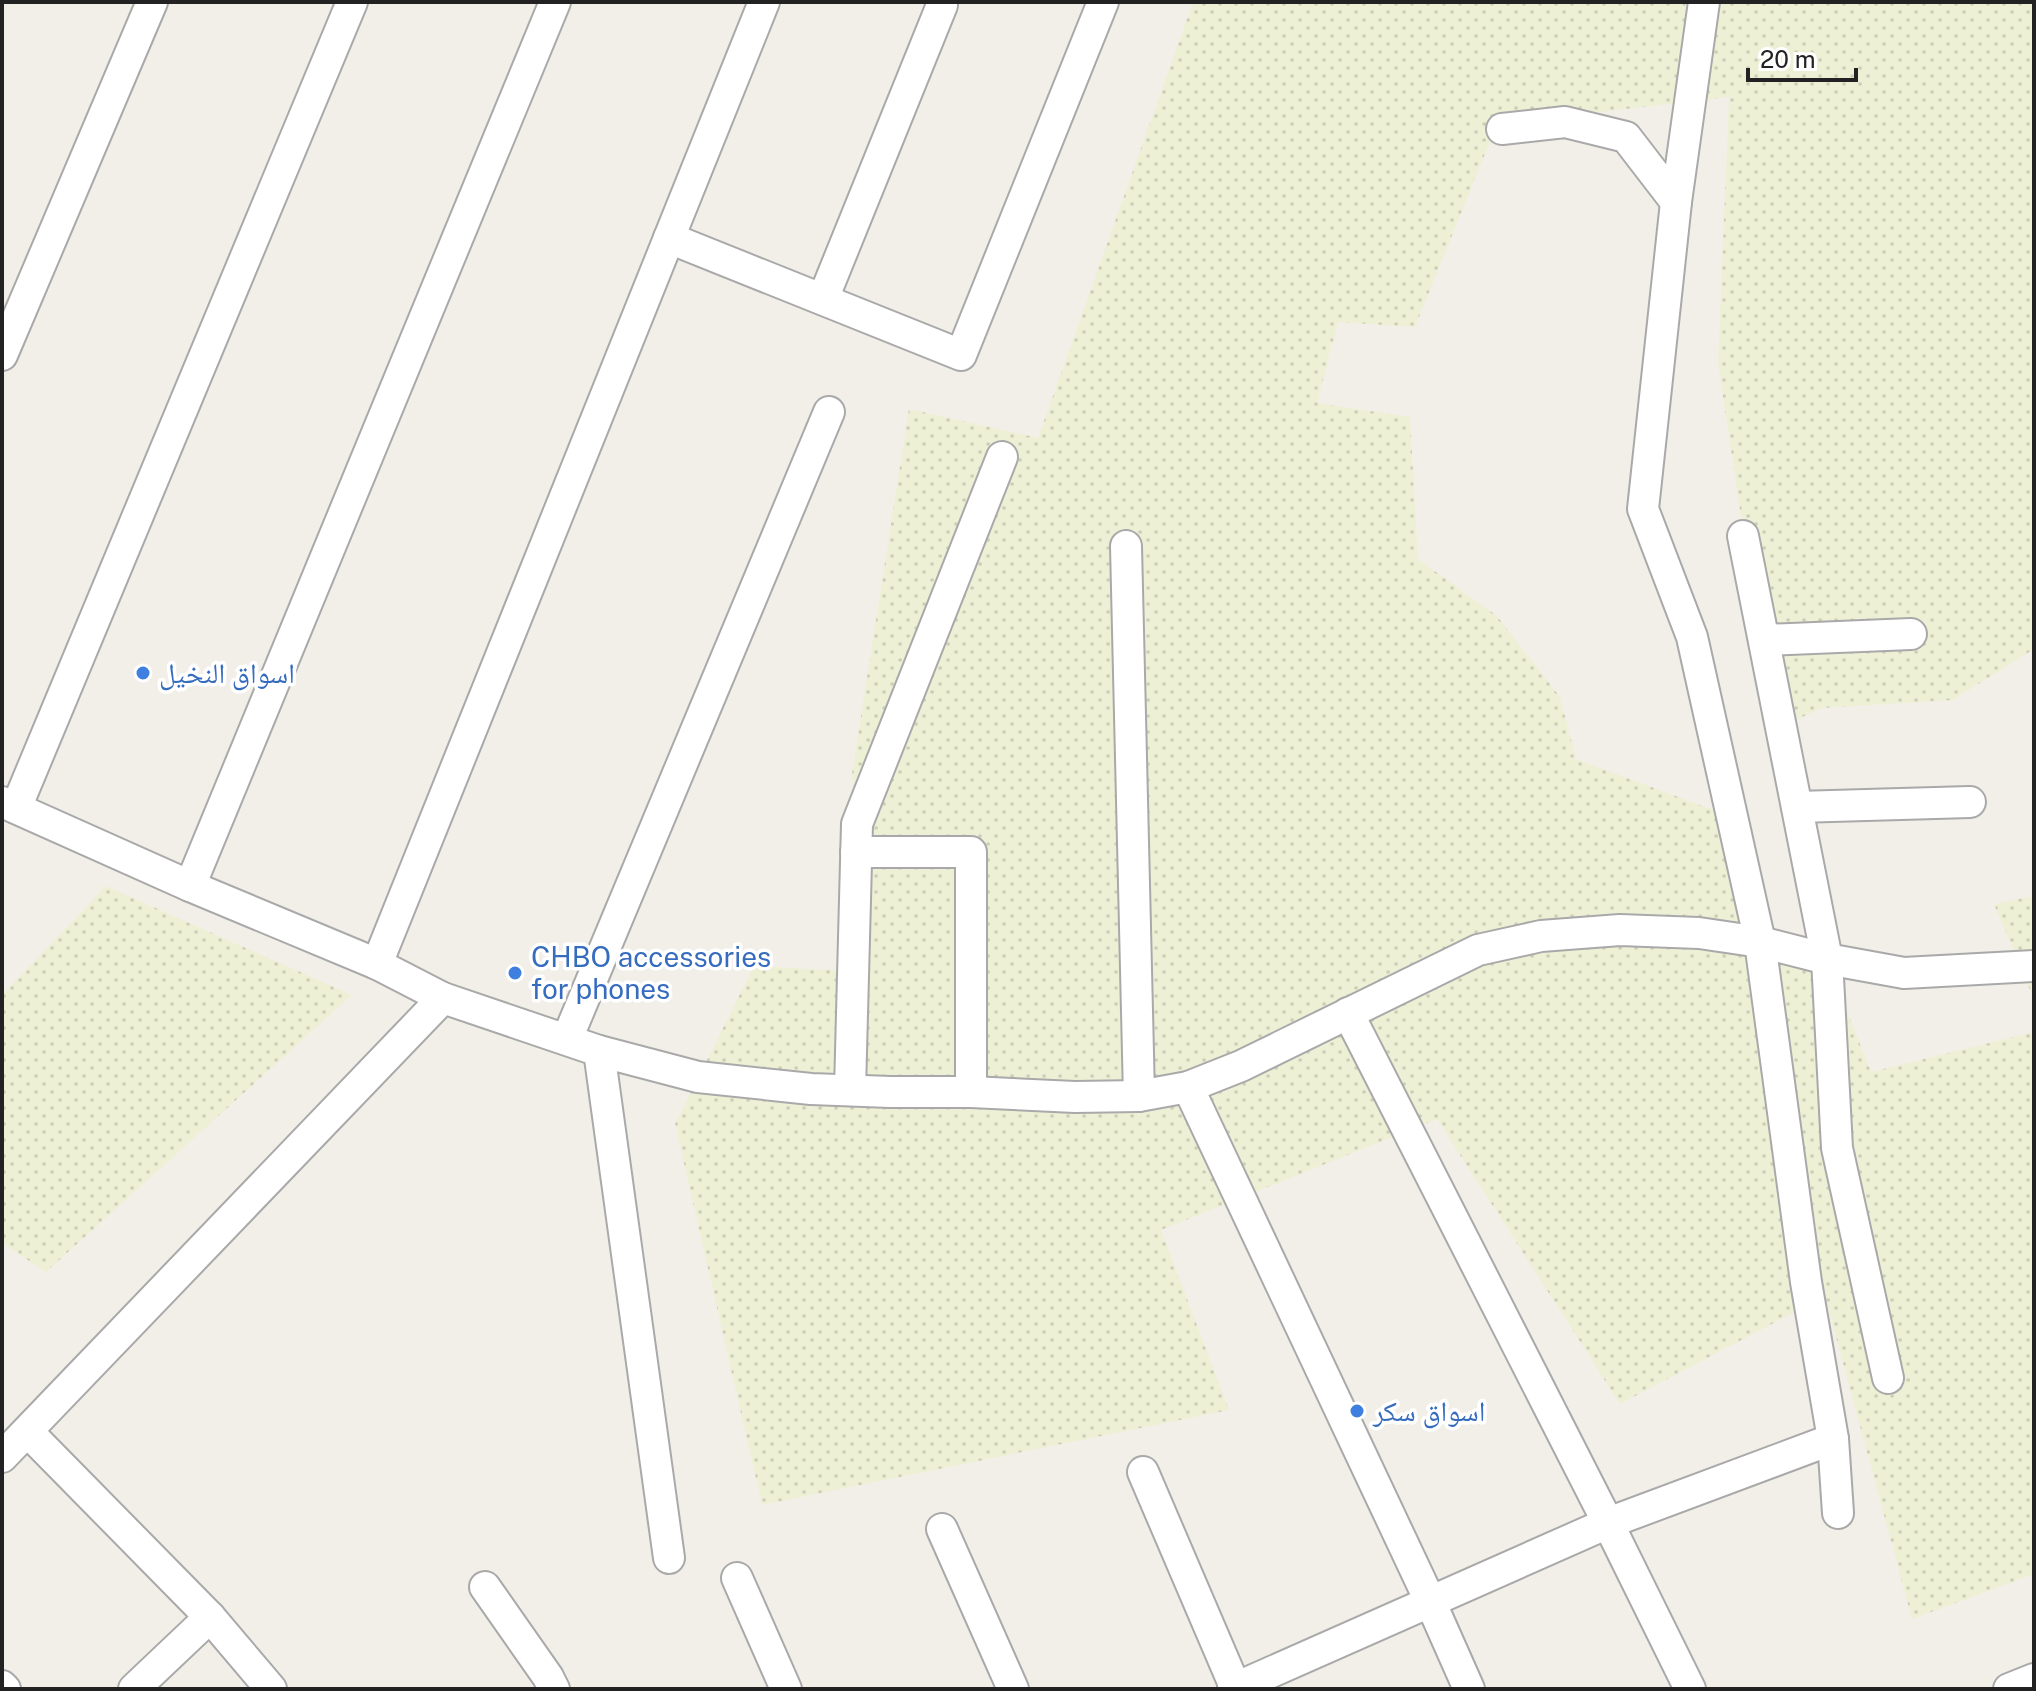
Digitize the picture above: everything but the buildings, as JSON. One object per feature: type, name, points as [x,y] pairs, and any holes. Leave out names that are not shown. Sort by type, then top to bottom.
[{"type":"street","points":[[2,355],[152,2]]},
{"type":"street","points":[[352,2],[9,805],[190,886],[377,964],[443,998],[599,1051],[698,1077],[811,1089],[1075,1097],[1139,1096],[1188,1087],[1241,1066],[1478,950],[1541,936],[1620,930],[1699,933],[1760,942],[1827,959],[1904,973],[2034,966]]},
{"type":"street","points":[[190,886],[555,2]]},
{"type":"street","points":[[377,964],[764,2]]},
{"type":"street","points":[[669,238],[961,355],[1103,2]]},
{"type":"street","points":[[1704,2],[1676,202],[1643,509],[1692,637],[1760,942],[1806,1282],[1833,1439],[1838,1513]]},
{"type":"street","points":[[823,299],[942,5]]},
{"type":"street","points":[[1502,129],[1565,122],[1626,137],[1676,202]]},
{"type":"street","points":[[567,1039],[829,412]]},
{"type":"street","points":[[850,1090],[857,824],[1002,457]]},
{"type":"street","points":[[1743,536],[1827,959],[1837,1148],[1888,1378]]},
{"type":"street","points":[[1126,546],[1139,1096]]},
{"type":"street","points":[[1764,640],[1911,634]]},
{"type":"street","points":[[1797,807],[1970,802]]},
{"type":"street","points":[[856,852],[971,852],[971,1092]]},
{"type":"street","points":[[2,1457],[443,998]]},
{"type":"street","points":[[1348,1013],[1690,1689]]},
{"type":"street","points":[[599,1051],[669,1558]]},
{"type":"street","points":[[1188,1087],[1469,1689]]},
{"type":"street","points":[[28,1432],[210,1617],[271,1689]]},
{"type":"street","points":[[1143,1472],[1235,1689],[1608,1523],[1833,1439]]},
{"type":"street","points":[[942,1529],[1013,1689]]},
{"type":"street","points":[[737,1578],[786,1689]]},
{"type":"street","points":[[485,1587],[554,1689]]},
{"type":"street","points":[[134,1689],[210,1617]]},
{"type":"street","points":[[2009,1689],[2034,1679]]},
{"type":"green space","points":[[1193,2],[2034,2],[2034,649],[1953,700],[1822,708],[1773,730],[1718,363],[1729,97],[1497,124],[1415,327],[1338,322],[1317,403],[1410,417],[1418,559],[1497,616],[1560,697],[1576,759],[1724,814],[1743,904],[1841,996],[1871,1072],[2034,1032],[2034,1574],[1912,1619],[1825,1296],[1620,1404],[1437,1119],[1161,1230],[1229,1410],[762,1505],[675,1124],[754,966],[869,972],[852,773],[909,409],[1038,438]]},
{"type":"green space","points":[[106,886],[352,995],[46,1272],[2,1243],[2,995]]},
{"type":"green space","points":[[2034,896],[2034,1000],[1994,904]]},
{"type":"place","name":"اسواق النخيل","points":[[143,673]]},
{"type":"place","name":"CHBO accessories for phones","points":[[515,973]]},
{"type":"place","name":"اسواق سكر","points":[[1357,1411]]}]
